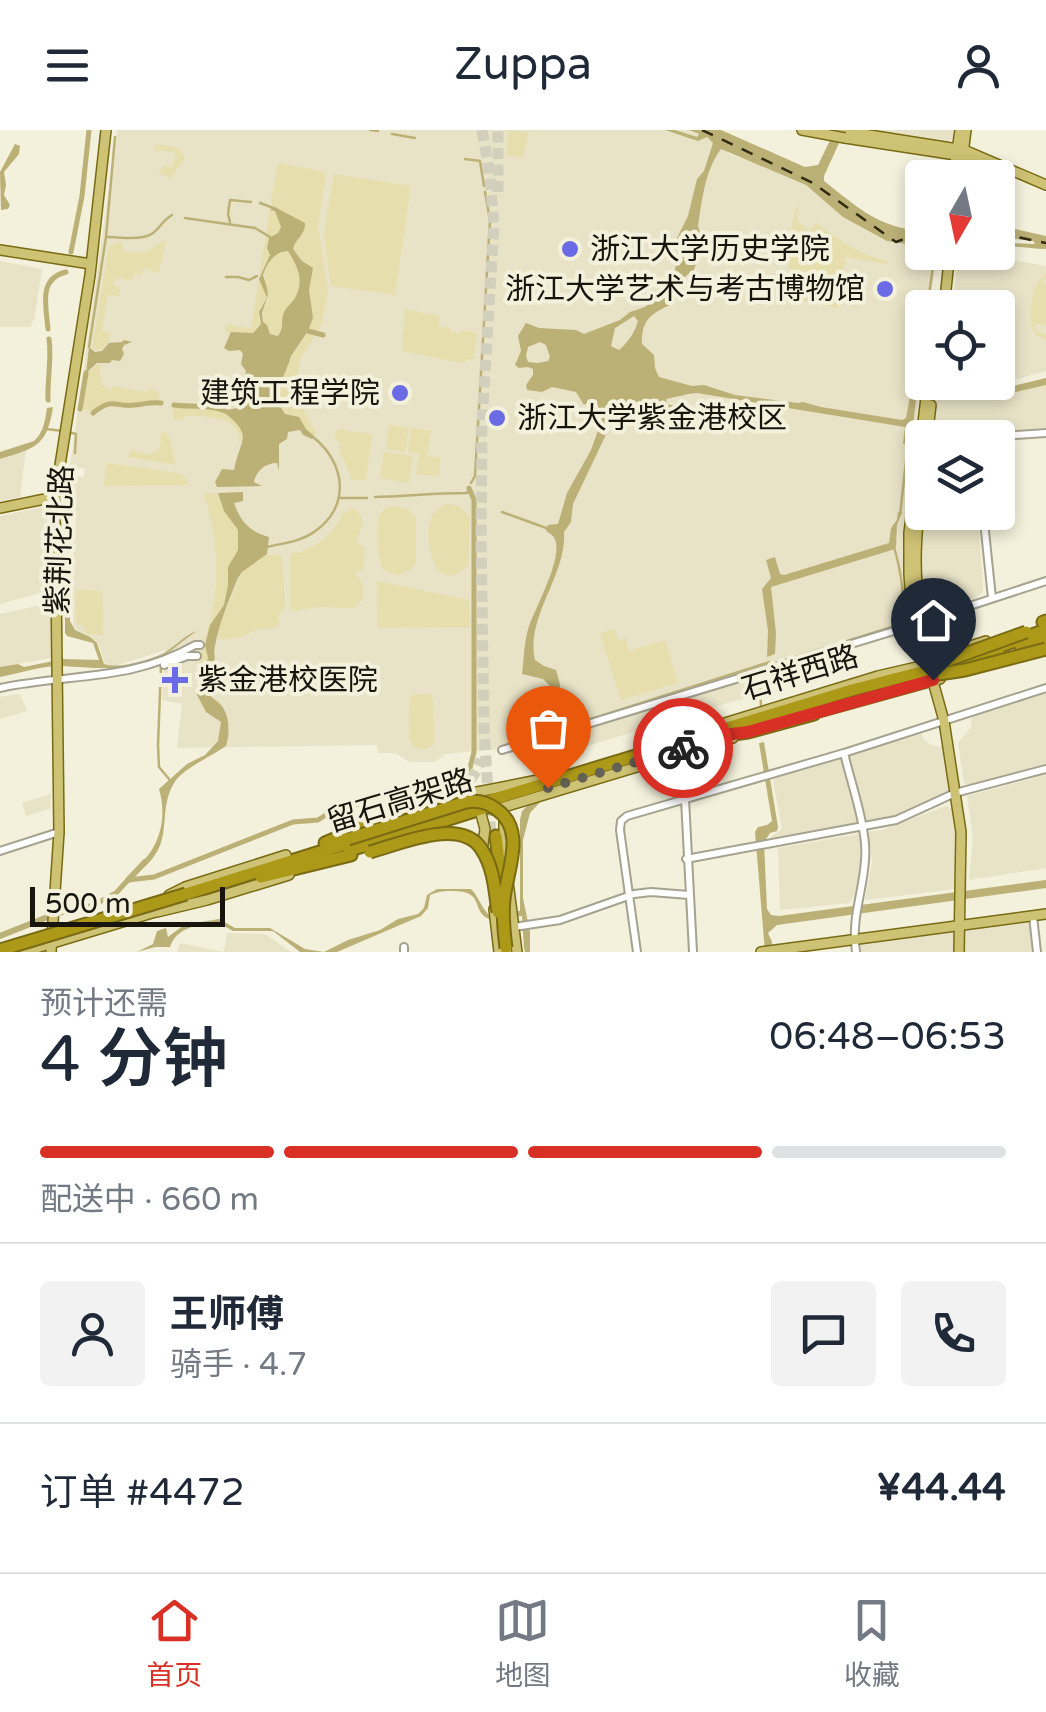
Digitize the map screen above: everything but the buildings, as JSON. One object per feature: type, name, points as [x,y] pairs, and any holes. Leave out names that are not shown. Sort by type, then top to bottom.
[{"type":"highway","points":[[930,672],[940,662],[1026,632],[1046,635]]},
{"type":"highway","points":[[978,669],[1046,635]]},
{"type":"highway","name":"留石高架路","points":[[0,948],[223,886],[1046,635]]},
{"type":"highway","points":[[761,721],[808,696]]},
{"type":"highway","points":[[761,721],[814,714]]},
{"type":"highway","name":"留石高架路","points":[[256,875],[284,860],[529,791]]},
{"type":"highway","points":[[348,836],[376,821],[443,798]]},
{"type":"highway","points":[[284,860],[348,836],[480,801],[499,810],[513,836],[504,900],[507,951]]},
{"type":"highway","points":[[316,866],[446,832],[466,836],[475,841],[489,863],[507,951]]},
{"type":"highway","points":[[493,836],[507,951]]},
{"type":"highway","points":[[256,875],[351,855]]},
{"type":"highway","name":"留石高架路","points":[[9,952],[187,896]]},
{"type":"main road","name":"紫荆花北路","points":[[51,948],[59,832],[55,500],[106,130]]},
{"type":"main road","points":[[802,130],[960,152],[1046,189]]},
{"type":"main road","points":[[959,160],[963,130]]},
{"type":"main road","points":[[0,252],[90,266]]},
{"type":"main road","points":[[0,510],[55,500]]},
{"type":"main road","points":[[909,530],[912,602],[946,721],[957,792],[962,843],[960,952]]},
{"type":"main road","points":[[917,530],[920,622]]},
{"type":"main road","name":"石祥西路","points":[[808,696],[878,676],[978,669]]},
{"type":"main road","name":"石祥西路","points":[[814,714],[930,672]]},
{"type":"main road","name":"石祥西路","points":[[548,785],[761,721]]},
{"type":"main road","name":"石祥西路","points":[[548,785],[717,742],[761,721]]},
{"type":"main road","points":[[157,912],[207,900],[506,806],[529,791]]},
{"type":"main road","points":[[348,836],[472,793],[529,791]]},
{"type":"main road","points":[[506,806],[504,850],[519,927],[507,951]]},
{"type":"main road","points":[[481,814],[485,829],[481,852],[497,932],[507,951]]},
{"type":"main road","points":[[169,895],[184,887],[284,860]]},
{"type":"main road","points":[[0,948],[169,895],[223,886]]},
{"type":"main road","points":[[23,952],[51,948],[223,886]]},
{"type":"main road","points":[[761,952],[855,944],[1046,915]]},
{"type":"street","points":[[1015,435],[1046,433]]},
{"type":"street","points":[[985,530],[992,598]]},
{"type":"street","points":[[502,750],[1046,581]]},
{"type":"street","points":[[166,662],[200,645]]},
{"type":"street","points":[[0,690],[58,678],[128,675],[197,656]]},
{"type":"street","points":[[637,952],[621,821],[627,816],[844,753],[1046,688]]},
{"type":"street","points":[[844,753],[866,858],[854,916],[855,944]]},
{"type":"street","points":[[686,859],[896,820],[957,792],[1046,769]]},
{"type":"street","points":[[684,798],[692,952]]},
{"type":"street","points":[[0,851],[59,832]]},
{"type":"street","points":[[519,927],[560,920],[628,896],[652,892],[689,895]]},
{"type":"street","points":[[1033,917],[1037,952]]},
{"type":"shaded area","name":"浙江大学紫金港校区","points":[[117,130],[689,130],[711,139],[731,155],[806,185],[843,217],[905,242],[905,270],[934,270],[932,290],[905,290],[905,400],[918,400],[916,420],[905,420],[905,530],[979,530],[983,589],[979,596],[907,625],[498,749],[445,754],[435,762],[409,762],[395,753],[378,753],[377,745],[177,748],[182,704],[162,700],[166,650],[114,666],[105,664],[99,645],[73,628],[75,500],[63,495],[69,475],[84,477],[85,469],[70,466]]},
{"type":"shaded area","points":[[509,130],[529,133],[523,157],[506,153]]},
{"type":"shaded area","points":[[665,130],[697,137],[699,134],[689,130],[721,130],[805,167],[818,165],[835,130],[845,130],[824,181],[881,221],[905,229],[905,244],[887,241],[843,217],[806,185],[721,149],[708,176],[700,232],[691,248],[697,260],[694,270],[683,278],[674,303],[646,322],[642,344],[654,355],[659,377],[735,395],[803,402],[902,420],[906,418],[909,400],[916,400],[914,420],[905,420],[905,427],[697,393],[666,399],[667,404],[675,406],[673,410],[621,403],[573,504],[559,564],[533,644],[535,660],[556,670],[560,723],[558,740],[550,747],[546,761],[543,799],[530,813],[523,840],[523,898],[530,952],[524,948],[522,916],[489,919],[480,912],[474,898],[464,892],[430,895],[428,908],[421,916],[337,952],[324,952],[418,914],[427,895],[437,889],[471,889],[489,915],[520,911],[520,820],[541,769],[542,750],[549,743],[554,710],[552,688],[543,679],[522,674],[526,638],[556,552],[554,537],[546,531],[548,525],[558,524],[567,493],[591,450],[602,419],[598,405],[590,401],[584,405],[576,392],[552,387],[542,392],[527,390],[533,369],[515,365],[521,351],[518,336],[526,323],[584,334],[666,296],[675,270],[677,238],[713,143],[707,137],[698,141]],"holes":[[[634,316],[638,321],[619,350],[611,346],[615,328]],[[540,342],[546,345],[548,361],[528,362],[528,347]]]},
{"type":"shaded area","points":[[874,130],[954,130],[948,142]]},
{"type":"shaded area","points":[[15,144],[20,146],[19,154],[4,172],[4,195],[10,205],[1,210],[0,172]]},
{"type":"shaded area","points":[[157,144],[178,148],[185,158],[170,179],[159,172],[163,166],[173,167],[175,153],[154,151]]},
{"type":"shaded area","points":[[278,163],[326,172],[318,227],[328,291],[321,326],[301,357],[296,379],[298,400],[316,433],[314,436],[285,414],[277,400],[291,356],[313,318],[306,264],[293,249],[304,231],[292,216],[271,202]]},
{"type":"shaded area","points":[[334,174],[411,186],[395,295],[331,286],[324,233]]},
{"type":"shaded area","points":[[273,206],[305,223],[293,249],[313,268],[309,290],[313,318],[291,356],[277,401],[285,414],[299,417],[314,436],[312,439],[300,430],[288,432],[287,439],[279,444],[279,471],[277,463],[273,463],[257,474],[254,482],[262,486],[217,487],[215,482],[222,469],[234,470],[243,438],[225,413],[238,408],[246,371],[241,364],[243,354],[224,348],[231,332],[253,333],[261,324],[259,312],[267,298],[259,279],[270,255],[269,238],[281,227],[275,211],[270,210]],"holes":[[[288,251],[299,273],[299,285],[284,312],[278,336],[270,334],[263,322],[268,292],[263,275],[275,256]]]},
{"type":"shaded area","points":[[796,206],[797,221],[810,230],[816,223],[859,251],[888,261],[846,257],[838,308],[800,300],[794,289],[789,254]]},
{"type":"shaded area","points":[[270,210],[275,210],[281,226],[269,238],[270,255],[260,278],[267,298],[261,324],[253,333],[229,335],[226,325],[251,328]]},
{"type":"shaded area","points":[[1015,229],[1046,236],[1046,249],[1015,247],[1015,243],[1035,244],[1015,239]]},
{"type":"shaded area","points":[[166,240],[159,272],[146,268],[141,275],[134,274],[133,280],[115,278],[113,286],[120,287],[119,296],[108,295],[102,331],[110,333],[108,342],[96,350],[92,347],[109,247],[119,241],[123,250],[142,253]]},
{"type":"shaded area","points":[[287,251],[300,279],[295,298],[284,312],[278,336],[270,334],[263,322],[263,309],[269,301],[266,270],[272,258]]},
{"type":"shaded area","points":[[1015,260],[1046,266],[1046,371],[1015,379],[1015,290],[954,290],[957,270],[1015,270]]},
{"type":"shaded area","points":[[0,261],[42,269],[31,327],[0,327]]},
{"type":"shaded area","points":[[1046,273],[1041,283],[1046,284],[1046,325],[1034,324],[1046,340],[1035,334],[1031,310],[1037,285]]},
{"type":"shaded area","points":[[405,309],[439,316],[438,326],[450,328],[450,332],[477,333],[474,358],[461,363],[402,351]]},
{"type":"shaded area","points":[[132,342],[124,345],[120,361],[97,363],[86,373],[89,347],[95,352],[102,351],[109,343]]},
{"type":"shaded area","points":[[99,364],[101,381],[107,390],[111,392],[112,386],[158,391],[160,402],[109,402],[93,412],[82,409],[87,373]]},
{"type":"shaded area","points":[[1046,378],[1046,385],[1015,392],[1015,386]]},
{"type":"shaded area","points":[[1046,385],[1046,428],[1015,430],[1015,420],[933,420],[935,400],[1015,400],[1015,392]]},
{"type":"shaded area","points":[[172,406],[223,411],[241,428],[241,444],[228,422],[201,416],[174,420]]},
{"type":"shaded area","points":[[53,407],[47,430],[38,444],[0,459],[0,452],[34,441],[42,430],[47,408]]},
{"type":"shaded area","points":[[389,425],[409,428],[405,452],[386,449]]},
{"type":"shaded area","points":[[411,428],[431,431],[427,456],[441,458],[439,476],[416,474],[419,454],[408,452]]},
{"type":"shaded area","points":[[338,429],[372,434],[366,480],[352,480],[340,443],[334,437]]},
{"type":"shaded area","points":[[161,432],[168,434],[176,465],[129,457],[130,450],[150,455],[160,448]]},
{"type":"shaded area","points":[[26,449],[20,497],[0,501],[0,457]]},
{"type":"shaded area","points":[[384,452],[413,456],[409,483],[380,478]]},
{"type":"shaded area","points":[[107,463],[183,474],[189,485],[104,486]]},
{"type":"shaded area","points":[[243,492],[243,501],[234,503],[239,515],[251,529],[269,537],[267,554],[238,578],[215,646],[207,693],[226,713],[226,746],[174,783],[159,848],[142,869],[139,865],[153,849],[160,830],[159,789],[218,741],[221,722],[206,712],[197,695],[208,658],[205,645],[210,625],[224,605],[228,567],[238,550],[238,530],[224,511],[218,493]]},
{"type":"shaded area","points":[[206,493],[218,493],[224,511],[238,530],[238,550],[227,573],[224,605],[211,622],[208,658],[200,672],[197,669],[212,614],[216,578]]},
{"type":"shaded area","points":[[66,496],[70,621],[75,630],[97,643],[104,664],[125,665],[149,659],[197,631],[163,655],[135,665],[55,666],[0,677],[0,667],[24,667],[63,659],[99,660],[93,643],[65,633],[63,522]]},
{"type":"shaded area","points":[[443,505],[459,507],[470,519],[468,565],[457,574],[439,571],[430,551],[429,526],[435,511]]},
{"type":"shaded area","points":[[47,506],[48,591],[0,604],[0,516]]},
{"type":"shaded area","points":[[392,506],[408,509],[416,519],[416,562],[412,569],[398,575],[383,570],[378,544],[379,517]]},
{"type":"shaded area","points":[[357,510],[362,522],[356,541],[365,549],[363,569],[355,573],[363,584],[363,600],[354,608],[290,611],[290,555],[323,540],[344,511]]},
{"type":"shaded area","points":[[898,512],[902,512],[896,547],[892,550],[771,587],[775,654],[767,657],[762,589],[771,578],[766,560],[775,557],[780,574],[784,575],[889,543]]},
{"type":"shaded area","points":[[267,554],[282,556],[285,605],[278,617],[280,625],[218,640],[219,627],[242,572]]},
{"type":"shaded area","points":[[377,581],[469,600],[470,627],[378,628]]},
{"type":"shaded area","points":[[76,590],[102,591],[103,635],[86,634],[84,626],[76,624]]},
{"type":"shaded area","points":[[41,605],[50,611],[52,658],[0,667],[0,614]]},
{"type":"shaded area","points":[[614,629],[618,640],[625,639],[629,651],[665,640],[678,683],[621,700],[600,633]]},
{"type":"shaded area","points":[[750,679],[751,696],[555,756],[564,734]]},
{"type":"shaded area","points":[[1046,690],[1046,765],[971,785],[964,783],[958,743],[971,727],[972,713]]},
{"type":"shaded area","points":[[20,694],[27,711],[0,719],[0,697]]},
{"type":"shaded area","points":[[430,694],[433,699],[433,745],[425,749],[415,748],[409,739],[410,697]]},
{"type":"shaded area","points":[[921,734],[931,745],[945,747],[952,790],[895,817],[864,822],[847,756]]},
{"type":"shaded area","points":[[764,742],[778,827],[764,842],[767,909],[771,915],[1046,880],[1046,888],[777,925],[768,933],[771,952],[765,952],[755,832],[772,821],[759,743]]},
{"type":"shaded area","points":[[842,755],[858,823],[771,840],[782,829],[772,776]]},
{"type":"shaded area","points":[[1046,775],[1046,868],[969,880],[973,839],[967,796]]},
{"type":"shaded area","points":[[51,794],[50,809],[26,816],[22,803]]},
{"type":"shaded area","points":[[946,806],[953,809],[959,853],[956,889],[865,900],[872,863],[867,832]]},
{"type":"shaded area","points":[[859,834],[861,863],[857,889],[850,903],[780,910],[778,848]]},
{"type":"shaded area","points":[[219,919],[235,928],[270,928],[305,949],[324,952],[300,952],[273,931],[233,931],[217,922],[182,931],[170,947],[137,952],[153,944],[157,931],[166,928],[168,937],[184,925]]},
{"type":"shaded area","points":[[1025,921],[1032,924],[1035,952],[861,952],[864,942]]},
{"type":"shaded area","points":[[227,933],[265,934],[291,952],[224,952]]},
{"type":"shaded area","points":[[180,943],[224,952],[177,952]]},
{"type":"waterway","points":[[71,252],[89,130]]},
{"type":"waterway","points":[[370,130],[378,131]]},
{"type":"waterway","points":[[392,134],[415,138]]},
{"type":"waterway","points":[[89,347],[106,237],[115,137]]},
{"type":"waterway","points":[[465,159],[480,161],[484,186]]},
{"type":"waterway","points":[[471,483],[475,476],[490,220],[485,192]]},
{"type":"waterway","points":[[230,222],[230,200],[251,202]]},
{"type":"waterway","points":[[260,203],[271,207]]},
{"type":"waterway","points":[[107,237],[148,235],[172,215]]},
{"type":"waterway","points":[[185,218],[255,228],[270,237]]},
{"type":"waterway","points":[[930,290],[933,270]]},
{"type":"waterway","points":[[48,329],[47,287],[57,275],[66,272]]},
{"type":"waterway","points":[[226,277],[249,280],[257,276]]},
{"type":"waterway","points":[[308,331],[323,335]]},
{"type":"waterway","points":[[48,400],[49,339]]},
{"type":"waterway","points":[[80,409],[86,373]]},
{"type":"waterway","points":[[93,413],[110,404],[161,403]]},
{"type":"waterway","points":[[174,405],[225,411]]},
{"type":"waterway","points":[[46,429],[63,431]]},
{"type":"waterway","points":[[68,432],[76,434],[75,453]]},
{"type":"waterway","points":[[267,547],[309,535],[334,510],[339,498],[338,472],[313,437]]},
{"type":"waterway","points":[[900,515],[905,471]]},
{"type":"waterway","points":[[375,497],[467,493],[469,488]]},
{"type":"waterway","points":[[56,914],[94,905],[116,893],[128,880],[154,877],[293,822],[318,820],[411,783],[454,778],[470,768],[474,752],[474,500],[469,488]]},
{"type":"waterway","points":[[339,498],[367,498]]},
{"type":"waterway","points":[[502,512],[549,529]]},
{"type":"waterway","points":[[765,667],[901,624],[903,596],[894,547]]},
{"type":"waterway","points":[[560,726],[770,662]]},
{"type":"waterway","points":[[161,666],[159,767],[169,779]]},
{"type":"waterway","points":[[760,672],[761,709]]},
{"type":"waterway","points":[[128,880],[145,862]]},
{"type":"waterway","points":[[0,936],[50,916]]},
{"type":"ferry route","points":[[702,130],[813,183],[896,242],[905,239]]},
{"type":"ferry route","points":[[1015,237],[1046,243]]},
{"type":"tunnel","points":[[482,130],[494,226],[482,420],[481,536],[484,730],[491,837]]},
{"type":"tunnel","points":[[498,130],[498,192]]},
{"type":"tunnel","points":[[443,799],[467,783],[481,759]]},
{"type":"way so far","points":[[548,788],[683,748]]},
{"type":"place","name":"浙江大学历史学院","points":[[570,249]]},
{"type":"place","name":"浙江大学艺术与考古博物馆","points":[[885,289]]},
{"type":"place","name":"建筑工程学院","points":[[400,393]]},
{"type":"place","name":"浙江大学紫金港校区","points":[[497,418]]},
{"type":"place","name":"紫金港校医院","points":[[175,680]]},
{"type":"route","points":[[683,748],[933,680]]}]
